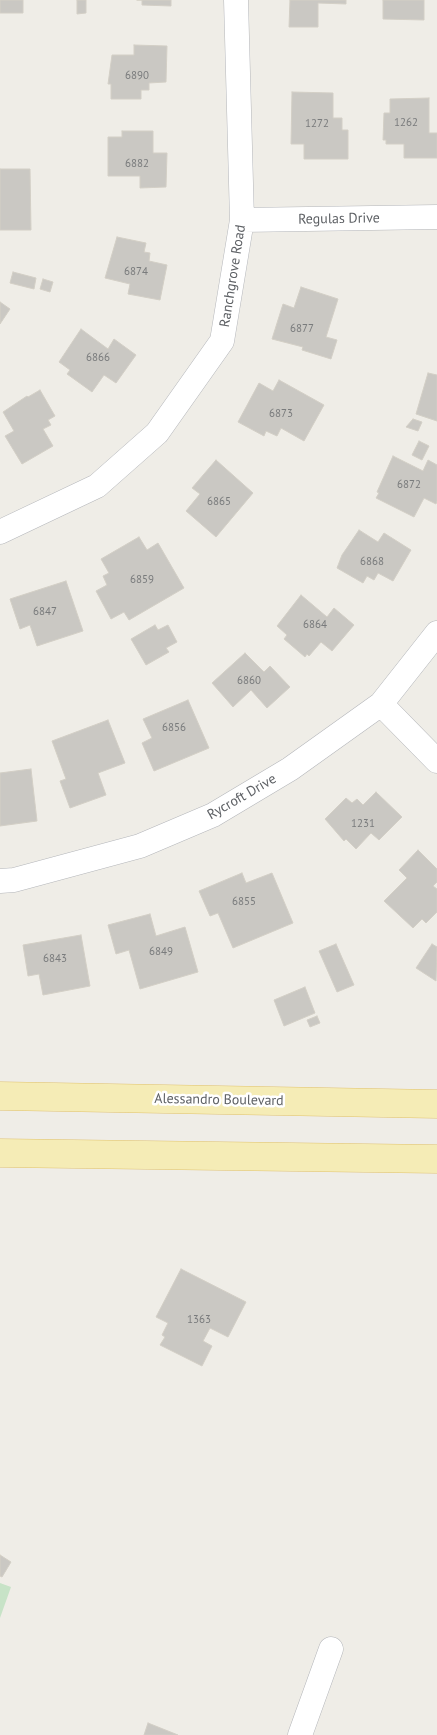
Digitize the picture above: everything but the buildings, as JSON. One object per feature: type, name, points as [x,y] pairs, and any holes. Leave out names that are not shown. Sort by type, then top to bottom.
[{"type":"main road","name":"Alessandro Boulevard","points":[[0,1096],[437,1104]]},
{"type":"main road","points":[[0,1152],[437,1159]]},
{"type":"street","name":"Ranchgrove Road","points":[[0,532],[97,486],[157,433],[222,341],[242,220],[236,0]]},
{"type":"street","name":"Regulas Drive","points":[[242,220],[437,217]]},
{"type":"street","name":"Rycroft Drive","points":[[0,881],[14,880],[140,846],[213,815],[290,769],[381,704],[437,632]]},
{"type":"street","points":[[381,704],[437,761]]},
{"type":"street","points":[[300,1735],[331,1649]]},
{"type":"green space","points":[[0,1583],[11,1587],[0,1618]]}]
